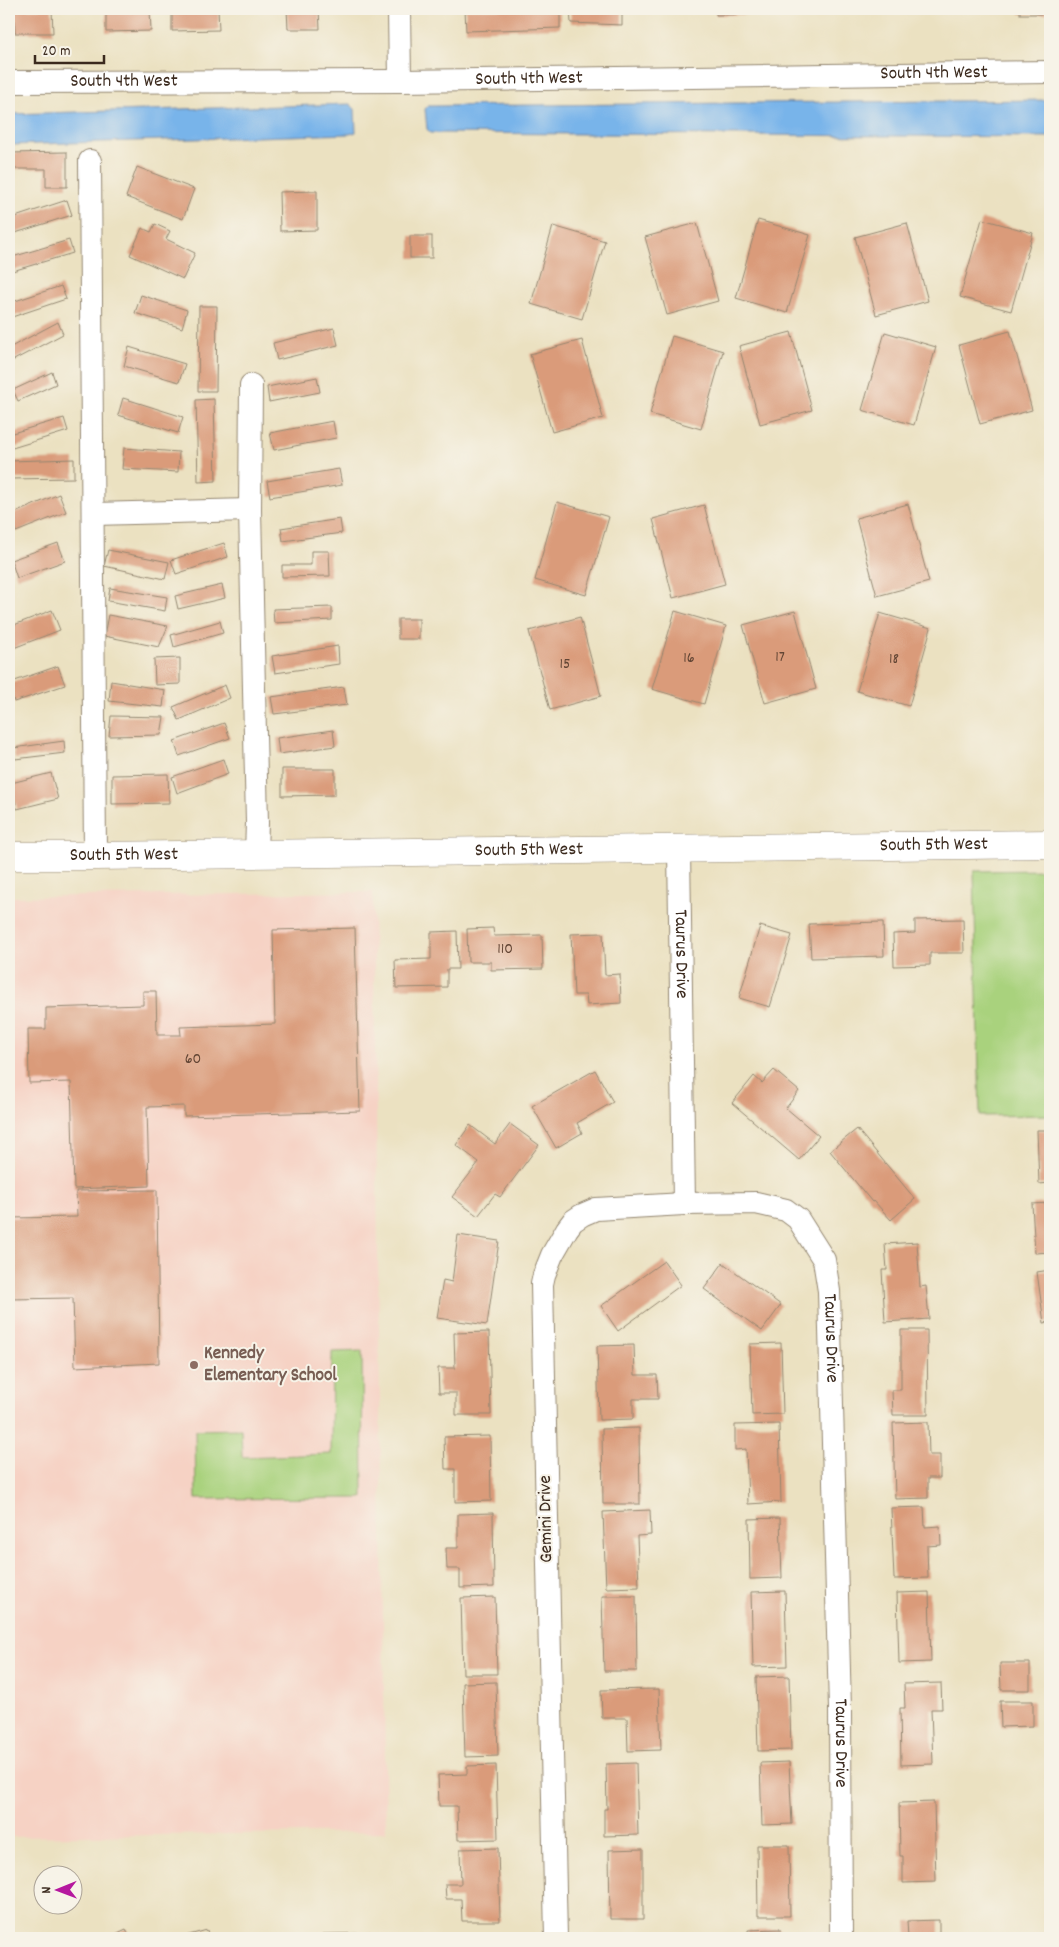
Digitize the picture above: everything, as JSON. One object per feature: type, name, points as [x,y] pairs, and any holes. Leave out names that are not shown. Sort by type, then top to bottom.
[{"type":"street","points":[[399,9],[400,81]]},
{"type":"street","name":"South 4th West","points":[[9,82],[400,81],[1050,72]]},
{"type":"street","points":[[90,162],[95,856]]},
{"type":"street","points":[[251,384],[250,510],[258,823],[256,853]]},
{"type":"street","points":[[94,514],[250,510]]},
{"type":"street","name":"South 5th West","points":[[9,856],[1050,844]]},
{"type":"street","name":"Taurus Drive","points":[[679,849],[684,1204],[756,1203],[786,1210],[798,1219],[824,1260],[829,1291],[840,1709],[841,1938]]},
{"type":"street","name":"Gemini Drive","points":[[556,1938],[542,1284],[552,1255],[567,1229],[573,1221],[582,1215],[596,1209],[684,1204]]},
{"type":"shaded area","name":"Kennedy Elementary School","points":[[373,892],[386,1832],[9,1837],[9,897]]},
{"type":"green space","points":[[1050,870],[1050,1115],[980,1116],[974,871]]},
{"type":"green space","points":[[362,1351],[363,1498],[196,1499],[195,1430],[241,1429],[242,1457],[331,1454],[332,1352]]},
{"type":"water","points":[[1050,100],[1050,137],[430,133],[427,129],[425,109],[428,106]]},
{"type":"water","points":[[350,104],[355,109],[356,132],[350,134],[9,145],[9,114]]},
{"type":"building","points":[[14,9],[52,9],[53,33],[15,33]]},
{"type":"building","points":[[106,9],[150,9],[151,31],[106,32]]},
{"type":"building","points":[[172,9],[218,9],[219,30],[172,31]]},
{"type":"building","points":[[287,9],[319,9],[320,29],[288,29]]},
{"type":"building","points":[[465,9],[560,9],[560,28],[466,31]]},
{"type":"building","points":[[570,9],[622,9],[622,25],[571,23]]},
{"type":"building","points":[[716,9],[760,9],[761,14],[716,15]]},
{"type":"building","points":[[1020,9],[1050,9],[1050,14],[1020,14]]},
{"type":"building","points":[[67,152],[67,187],[46,187],[46,169],[10,169],[9,153]]},
{"type":"building","points":[[137,167],[194,189],[183,219],[126,197]]},
{"type":"building","points":[[317,191],[317,230],[280,231],[279,192]]},
{"type":"building","points":[[67,200],[72,215],[9,235],[9,219]]},
{"type":"building","points":[[982,219],[1033,233],[1011,311],[960,297]]},
{"type":"building","points":[[758,220],[810,235],[787,313],[736,298]]},
{"type":"building","points":[[697,223],[718,301],[667,315],[645,237]]},
{"type":"building","points":[[907,223],[928,301],[876,315],[855,237]]},
{"type":"building","points":[[155,224],[170,231],[166,239],[195,253],[183,279],[130,255],[142,228],[151,232]]},
{"type":"building","points":[[553,226],[605,241],[582,319],[531,304]]},
{"type":"building","points":[[410,236],[432,236],[432,258],[410,258]]},
{"type":"building","points":[[69,240],[73,253],[9,272],[9,258]]},
{"type":"building","points":[[61,286],[66,299],[9,318],[9,303]]},
{"type":"building","points":[[141,295],[187,310],[182,328],[135,313]]},
{"type":"building","points":[[199,306],[217,306],[216,391],[198,391]]},
{"type":"building","points":[[58,322],[63,334],[12,361],[9,355],[9,348]]},
{"type":"building","points":[[334,328],[338,345],[277,360],[273,343]]},
{"type":"building","points":[[1010,331],[1032,410],[980,424],[959,345]]},
{"type":"building","points":[[791,332],[812,410],[760,424],[739,346]]},
{"type":"building","points":[[885,332],[936,347],[914,425],[862,410]]},
{"type":"building","points":[[672,336],[723,351],[701,429],[650,414]]},
{"type":"building","points":[[582,340],[603,418],[552,432],[530,354]]},
{"type":"building","points":[[129,347],[185,364],[179,382],[124,366]]},
{"type":"building","points":[[52,372],[56,384],[18,401],[13,390]]},
{"type":"building","points":[[317,377],[320,392],[269,402],[267,387]]},
{"type":"building","points":[[123,398],[183,417],[178,433],[118,415]]},
{"type":"building","points":[[214,399],[216,481],[198,482],[196,400]]},
{"type":"building","points":[[64,418],[68,431],[9,449],[9,434]]},
{"type":"building","points":[[333,421],[336,438],[274,450],[270,433]]},
{"type":"building","points":[[124,448],[179,452],[178,472],[122,469]]},
{"type":"building","points":[[74,459],[74,478],[9,479],[9,461]]},
{"type":"building","points":[[339,469],[342,485],[270,497],[267,481]]},
{"type":"building","points":[[59,494],[66,512],[16,532],[10,515]]},
{"type":"building","points":[[557,502],[609,517],[586,595],[535,580]]},
{"type":"building","points":[[908,504],[929,582],[877,596],[856,518]]},
{"type":"building","points":[[704,505],[725,584],[673,598],[653,519]]},
{"type":"building","points":[[340,519],[342,533],[283,541],[281,528]]},
{"type":"building","points":[[58,543],[65,561],[17,578],[11,560]]},
{"type":"building","points":[[224,543],[228,557],[176,574],[171,560]]},
{"type":"building","points":[[108,550],[169,562],[165,579],[104,566]]},
{"type":"building","points":[[311,551],[329,551],[330,576],[282,577],[282,565],[311,565]]},
{"type":"building","points":[[222,585],[225,598],[178,609],[175,596]]},
{"type":"building","points":[[110,588],[167,597],[165,611],[108,601]]},
{"type":"building","points":[[332,607],[332,620],[274,623],[273,609]]},
{"type":"building","points":[[52,610],[60,630],[11,649],[9,627]]},
{"type":"building","points":[[675,611],[726,626],[704,704],[652,689]]},
{"type":"building","points":[[795,611],[816,689],[765,703],[743,625]]},
{"type":"building","points":[[880,613],[931,628],[909,706],[857,691]]},
{"type":"building","points":[[108,615],[168,626],[159,647],[104,636]]},
{"type":"building","points":[[580,617],[601,696],[550,710],[529,631]]},
{"type":"building","points":[[398,619],[419,619],[419,639],[398,639]]},
{"type":"building","points":[[220,621],[223,633],[174,647],[171,635]]},
{"type":"building","points":[[338,646],[339,664],[275,673],[272,656]]},
{"type":"building","points":[[180,658],[180,684],[155,685],[154,659]]},
{"type":"building","points":[[58,666],[65,685],[14,702],[9,683]]},
{"type":"building","points":[[111,681],[165,690],[163,707],[109,701]]},
{"type":"building","points":[[225,685],[230,698],[179,720],[173,707]]},
{"type":"building","points":[[344,687],[347,705],[274,714],[271,697]]},
{"type":"building","points":[[111,716],[164,717],[161,735],[109,736]]},
{"type":"building","points":[[224,723],[230,738],[179,756],[174,741]]},
{"type":"building","points":[[333,730],[335,746],[279,754],[277,738]]},
{"type":"building","points":[[64,741],[65,753],[15,759],[13,748]]},
{"type":"building","points":[[223,759],[228,774],[177,793],[172,777]]},
{"type":"building","points":[[282,769],[335,769],[335,795],[282,796]]},
{"type":"building","points":[[51,773],[58,799],[17,809],[11,783]]},
{"type":"building","points":[[168,774],[169,803],[112,804],[112,775]]},
{"type":"building","points":[[963,919],[964,953],[930,953],[930,965],[894,966],[893,934],[915,933],[915,920]]},
{"type":"building","points":[[883,922],[884,956],[811,958],[809,924]]},
{"type":"building","points":[[760,926],[792,935],[770,1007],[739,998]]},
{"type":"building","points":[[355,928],[360,1111],[184,1116],[184,1106],[147,1107],[149,1186],[74,1189],[71,1082],[29,1083],[28,1029],[46,1029],[46,1008],[143,1005],[143,991],[156,991],[157,1035],[181,1035],[180,1027],[275,1024],[273,930]]},
{"type":"building","points":[[493,928],[494,936],[542,935],[543,969],[491,970],[491,962],[468,962],[467,929]]},
{"type":"building","points":[[457,931],[458,969],[447,969],[447,987],[396,988],[395,960],[431,959],[431,932]]},
{"type":"building","points":[[603,933],[605,975],[620,974],[621,1003],[587,1005],[586,995],[574,995],[571,934]]},
{"type":"building","points":[[595,1070],[613,1102],[577,1123],[582,1133],[556,1148],[532,1106]]},
{"type":"building","points":[[774,1070],[799,1091],[786,1108],[819,1136],[799,1160],[732,1103],[754,1076],[762,1083]]},
{"type":"building","points":[[510,1124],[539,1145],[500,1197],[495,1194],[478,1216],[452,1197],[479,1162],[456,1145],[470,1125],[495,1144]]},
{"type":"building","points":[[857,1129],[915,1199],[891,1220],[874,1201],[872,1202],[830,1151]]},
{"type":"building","points":[[1037,1130],[1050,1130],[1050,1183],[1039,1184]]},
{"type":"building","points":[[157,1190],[159,1363],[75,1367],[73,1298],[9,1299],[9,1218],[77,1217],[76,1191]]},
{"type":"building","points":[[1050,1203],[1050,1252],[1035,1253],[1032,1204]]},
{"type":"building","points":[[458,1235],[499,1241],[487,1325],[437,1318],[443,1280],[452,1282]]},
{"type":"building","points":[[917,1242],[920,1287],[926,1286],[929,1319],[885,1322],[882,1270],[887,1270],[885,1244]]},
{"type":"building","points":[[664,1261],[681,1285],[618,1331],[601,1306]]},
{"type":"building","points":[[723,1263],[781,1305],[762,1331],[704,1289]]},
{"type":"building","points":[[1050,1270],[1050,1322],[1044,1323],[1037,1272]]},
{"type":"building","points":[[901,1330],[927,1330],[928,1415],[893,1415],[892,1390],[901,1390]]},
{"type":"building","points":[[489,1332],[491,1415],[456,1415],[456,1393],[439,1393],[438,1368],[455,1368],[454,1333]]},
{"type":"building","points":[[781,1343],[783,1414],[752,1415],[750,1344]]},
{"type":"building","points":[[634,1345],[635,1375],[657,1375],[658,1399],[633,1399],[633,1419],[599,1420],[597,1346]]},
{"type":"building","points":[[928,1422],[929,1455],[940,1455],[940,1478],[928,1478],[928,1498],[895,1499],[893,1423]]},
{"type":"building","points":[[779,1424],[781,1502],[748,1504],[746,1449],[735,1450],[735,1425]]},
{"type":"building","points":[[639,1428],[640,1504],[603,1504],[602,1429]]},
{"type":"building","points":[[490,1436],[491,1501],[455,1502],[455,1469],[445,1469],[444,1437]]},
{"type":"building","points":[[924,1507],[925,1527],[940,1526],[941,1545],[927,1546],[928,1578],[894,1579],[891,1508]]},
{"type":"building","points":[[650,1510],[651,1535],[637,1536],[639,1587],[606,1588],[603,1512]]},
{"type":"building","points":[[493,1513],[494,1587],[460,1588],[460,1569],[447,1569],[446,1548],[458,1548],[458,1514]]},
{"type":"building","points":[[780,1518],[782,1578],[750,1579],[749,1519]]},
{"type":"building","points":[[785,1591],[787,1666],[753,1667],[751,1592]]},
{"type":"building","points":[[929,1592],[931,1662],[899,1663],[897,1593]]},
{"type":"building","points":[[602,1596],[636,1596],[637,1671],[604,1671]]},
{"type":"building","points":[[495,1597],[497,1674],[463,1674],[461,1598]]},
{"type":"building","points":[[1000,1663],[1030,1663],[1030,1690],[1001,1690]]},
{"type":"building","points":[[789,1676],[791,1750],[758,1751],[756,1677]]},
{"type":"building","points":[[496,1682],[498,1756],[465,1757],[463,1683]]},
{"type":"building","points":[[941,1683],[942,1709],[931,1709],[933,1764],[901,1765],[900,1708],[905,1708],[904,1684]]},
{"type":"building","points":[[659,1689],[661,1750],[628,1751],[627,1718],[602,1718],[601,1690]]},
{"type":"building","points":[[1000,1701],[1033,1701],[1033,1726],[1001,1727]]},
{"type":"building","points":[[789,1762],[792,1824],[762,1825],[760,1763]]},
{"type":"building","points":[[636,1763],[638,1835],[604,1836],[604,1809],[607,1809],[606,1764]]},
{"type":"building","points":[[496,1765],[498,1839],[458,1840],[457,1806],[439,1806],[438,1775],[467,1774],[467,1766]]},
{"type":"building","points":[[934,1802],[936,1882],[903,1883],[903,1856],[900,1856],[899,1803]]},
{"type":"building","points":[[757,1845],[789,1845],[790,1916],[758,1916]]},
{"type":"building","points":[[498,1848],[500,1921],[462,1921],[461,1899],[446,1899],[445,1884],[461,1884],[460,1849]]},
{"type":"building","points":[[643,1849],[643,1919],[610,1919],[609,1850]]},
{"type":"building","points":[[939,1920],[939,1938],[908,1938],[907,1921]]},
{"type":"building","points":[[126,1929],[130,1938],[107,1938]]},
{"type":"building","points":[[780,1929],[780,1938],[748,1938],[748,1930]]},
{"type":"building","points":[[207,1930],[209,1938],[178,1938]]},
{"type":"building","points":[[371,1933],[371,1938],[323,1938],[322,1934]]},
{"type":"place","name":"Kennedy Elementary School","points":[[194,1365]]}]
